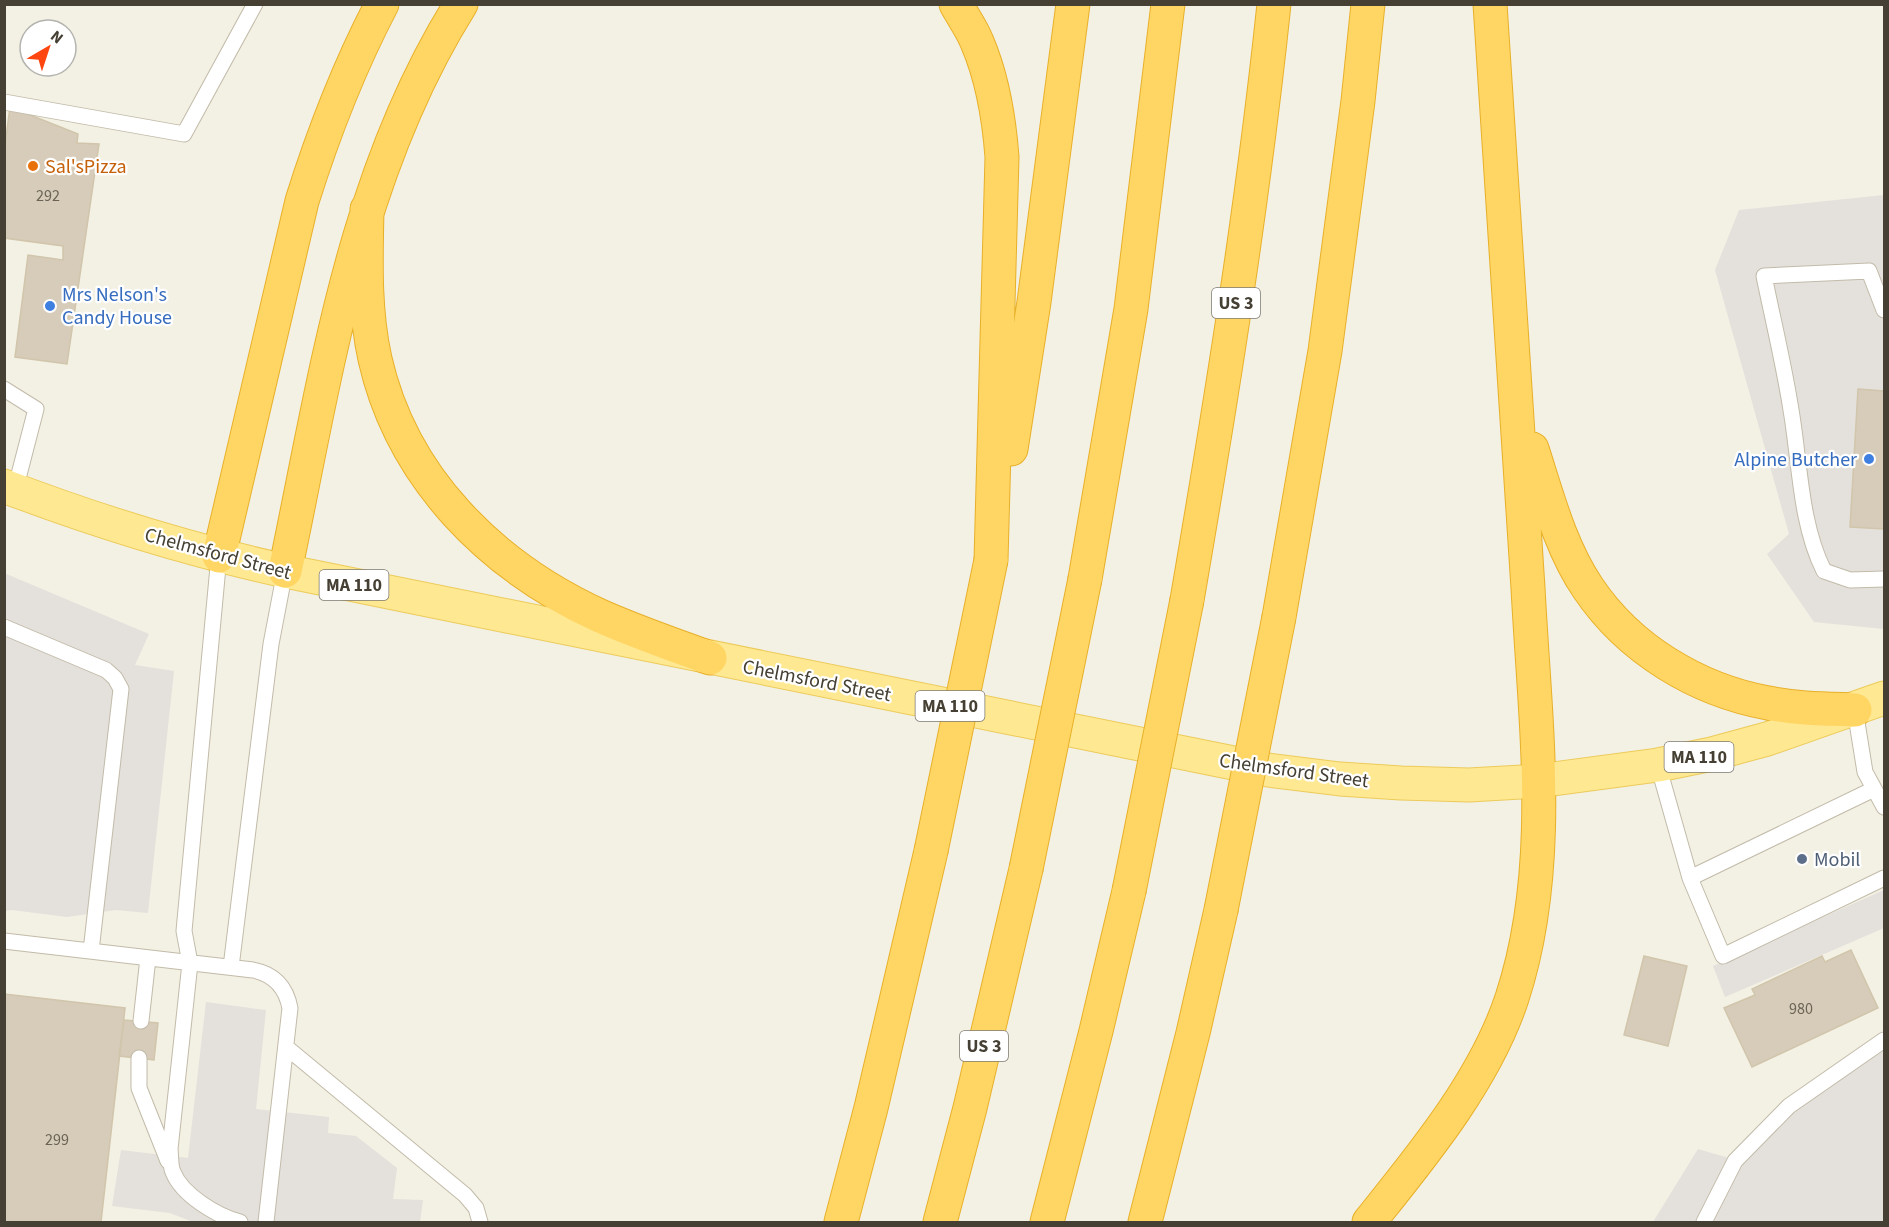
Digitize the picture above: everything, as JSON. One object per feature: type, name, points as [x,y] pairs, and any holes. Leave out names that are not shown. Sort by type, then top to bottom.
[{"type":"highway","points":[[219,556],[302,201],[340,90],[382,4]]},
{"type":"highway","points":[[285,572],[340,308],[367,209],[399,120],[461,4]]},
{"type":"highway","points":[[956,4],[976,39],[990,77],[999,117],[1002,157],[991,560]]},
{"type":"highway","points":[[841,1222],[871,1108],[931,851],[991,560],[1034,303],[1074,4]]},
{"type":"highway","name":"US 3","points":[[940,1222],[970,1108],[1026,869],[1085,579],[1131,309],[1168,4]]},
{"type":"highway","name":"US 3","points":[[1047,1222],[1129,891],[1187,600],[1230,340],[1264,99],[1274,4]]},
{"type":"highway","points":[[1145,1222],[1193,1033],[1221,910],[1279,617],[1325,351],[1368,4]]},
{"type":"highway","points":[[1369,1222],[1455,1109],[1477,1076],[1511,1002],[1532,918],[1536,870],[1538,781],[1516,380],[1490,4]]},
{"type":"highway","points":[[367,209],[366,275],[375,357],[384,394],[400,430],[441,497],[471,529],[507,561],[551,588],[598,615],[710,658]]},
{"type":"highway","points":[[1516,380],[1531,446],[1569,554],[1587,588],[1611,618],[1638,644],[1667,665],[1696,680],[1730,693],[1768,703],[1870,704]]},
{"type":"main road","name":"Chelmsford Street","points":[[10,488],[147,535],[285,572],[1268,770],[1340,779],[1469,785],[1538,781],[1658,765],[1712,754],[1870,704]]},
{"type":"lane","points":[[4,102],[184,134],[255,4]]},
{"type":"lane","points":[[1884,310],[1869,271],[1764,276],[1791,408],[1814,552],[1824,571],[1850,580],[1884,579]]},
{"type":"lane","points":[[4,389],[36,409],[10,488]]},
{"type":"lane","points":[[172,1172],[170,1149],[190,963],[184,931],[219,556]]},
{"type":"lane","points":[[231,967],[271,644],[285,572]]},
{"type":"lane","points":[[4,627],[106,670],[115,678],[121,689],[91,951]]},
{"type":"lane","points":[[1870,704],[1865,772],[1884,807]]},
{"type":"lane","points":[[1658,765],[1690,878],[1723,956],[1884,878]]},
{"type":"lane","points":[[1690,878],[1874,789]]},
{"type":"lane","points":[[4,941],[231,967],[261,972],[275,979],[285,992],[290,1008],[266,1222]]},
{"type":"lane","points":[[141,1021],[148,958]]},
{"type":"lane","points":[[1704,1222],[1735,1161],[1789,1106],[1884,1040]]},
{"type":"lane","points":[[286,1047],[465,1195],[476,1208],[480,1222]]},
{"type":"lane","points":[[139,1058],[139,1088],[172,1172],[189,1193],[208,1208],[226,1219],[240,1222]]},
{"type":"shaded area","points":[[1884,195],[1884,629],[1814,622],[1767,554],[1789,534],[1715,270],[1739,210]]},
{"type":"shaded area","points":[[4,573],[149,634],[135,665],[174,671],[148,913],[116,910],[67,917],[5,911]]},
{"type":"shaded area","points":[[1884,890],[1884,928],[1725,997],[1713,966]]},
{"type":"shaded area","points":[[206,1002],[266,1010],[256,1109],[329,1117],[328,1133],[356,1136],[397,1168],[393,1199],[423,1200],[420,1222],[193,1222],[170,1213],[112,1206],[121,1150],[188,1158]]},
{"type":"shaded area","points":[[1884,1040],[1884,1222],[1653,1222],[1698,1149],[1736,1160],[1789,1106]]},
{"type":"building","points":[[10,107],[78,134],[77,143],[99,144],[67,364],[15,357],[28,255],[63,260],[63,246],[4,238],[4,152]]},
{"type":"building","name":"Alpine Butcher","points":[[1858,389],[1884,391],[1884,529],[1850,527]]},
{"type":"building","points":[[1851,950],[1878,1008],[1752,1067],[1724,1008],[1755,995],[1752,989],[1822,956],[1825,962]]},
{"type":"building","points":[[1644,956],[1687,966],[1668,1046],[1624,1035]]},
{"type":"building","points":[[4,994],[125,1008],[101,1222],[4,1222]]},
{"type":"building","points":[[124,1020],[158,1023],[154,1060],[119,1056]]},
{"type":"place","name":"Sal'sPizza","points":[[33,166]]},
{"type":"place","name":"Mrs Nelson's Candy House","points":[[50,306]]},
{"type":"place","name":"Alpine Butcher","points":[[1869,459]]},
{"type":"place","name":"Mobil","points":[[1802,859]]}]
